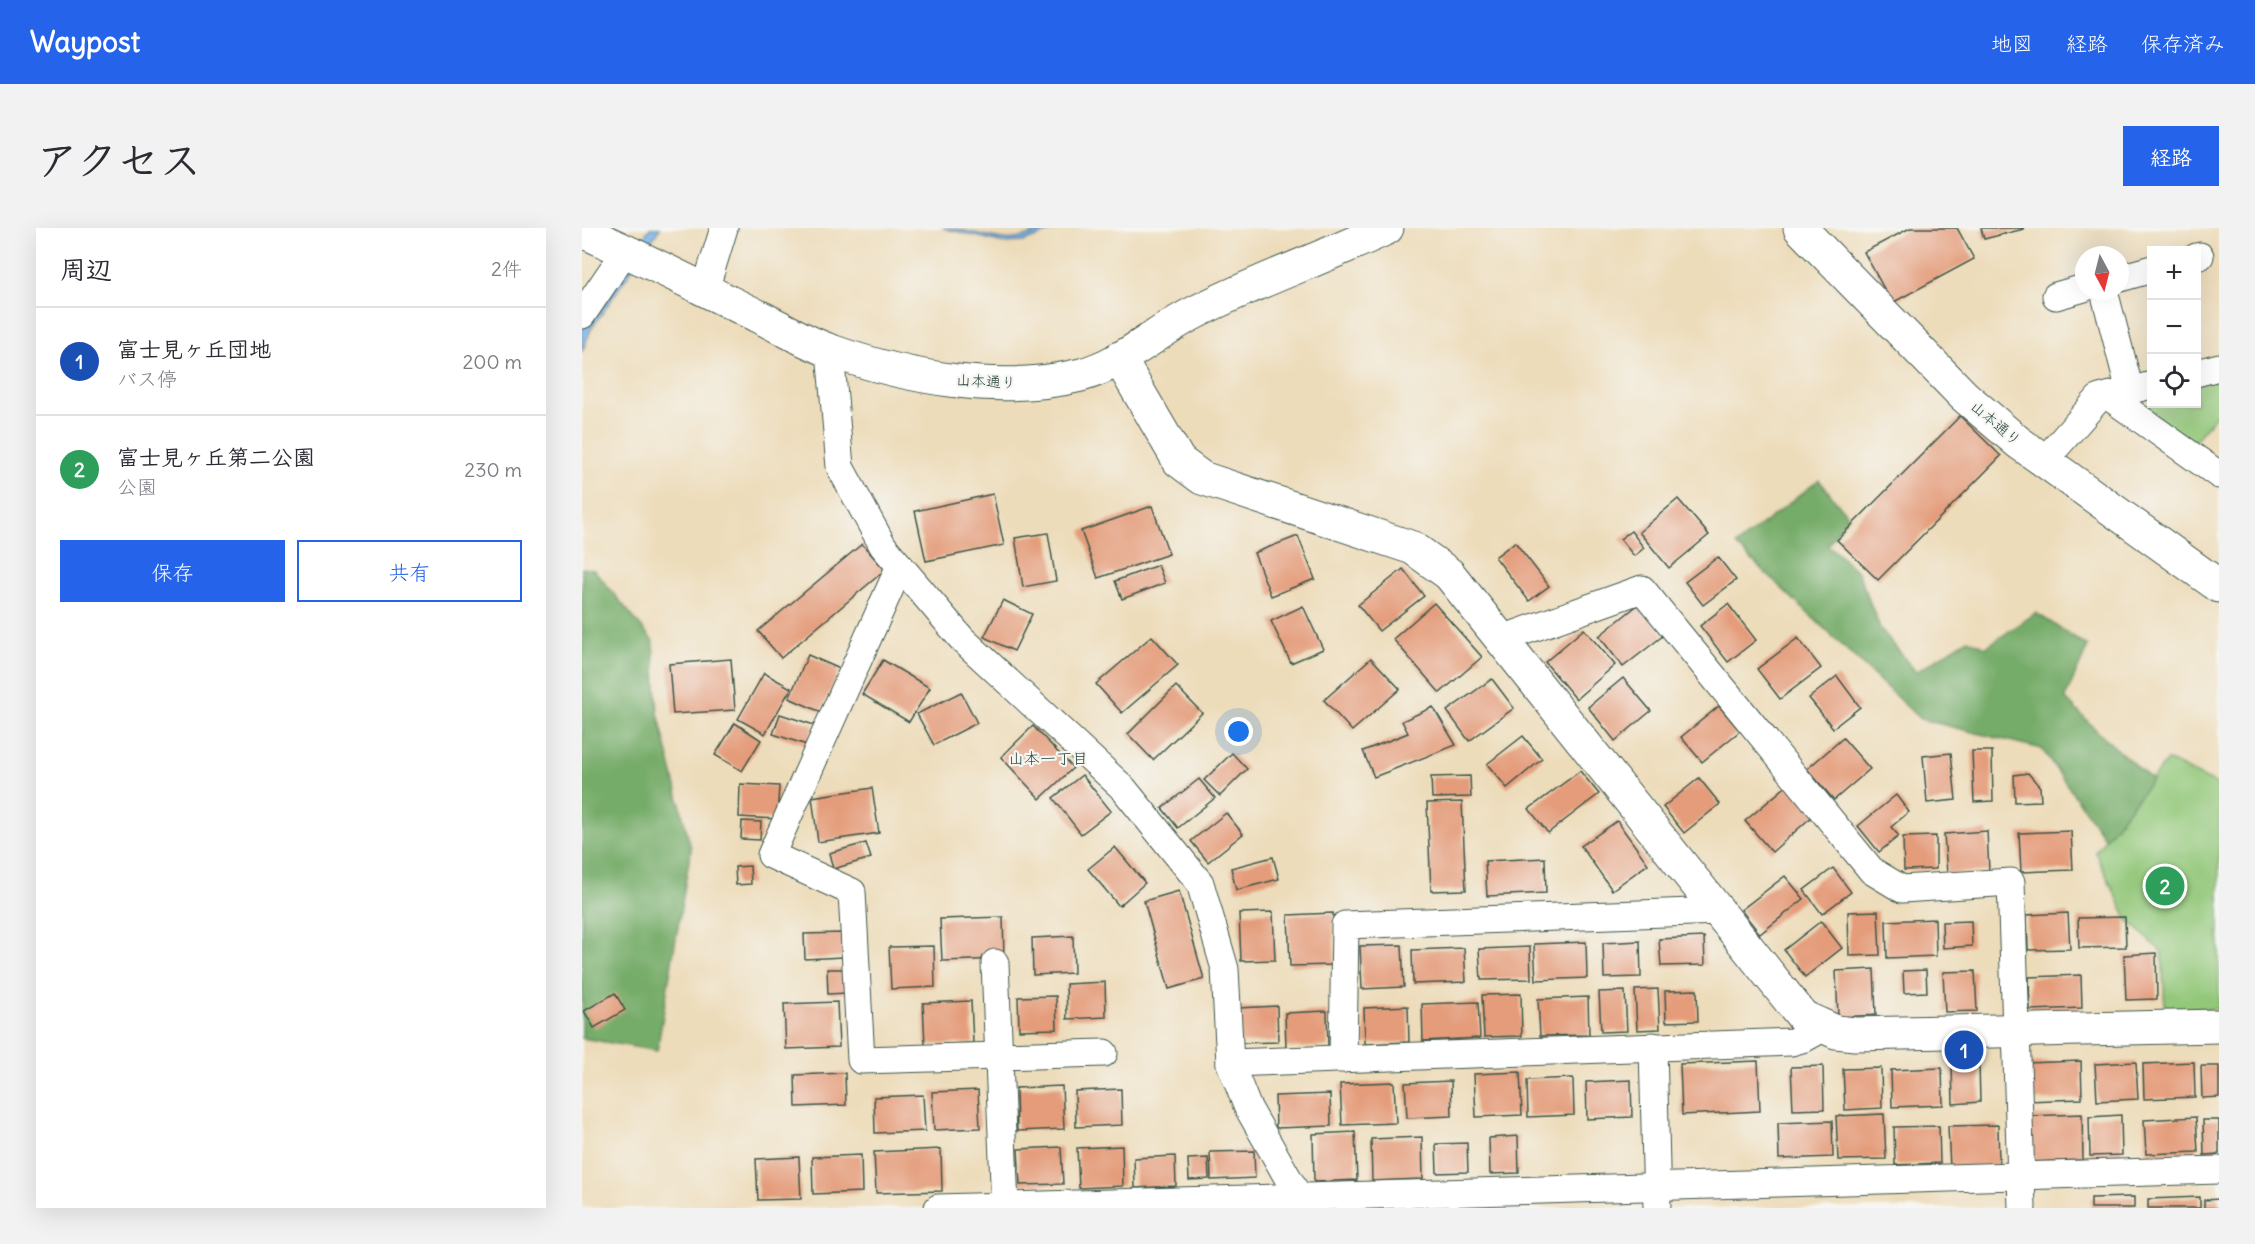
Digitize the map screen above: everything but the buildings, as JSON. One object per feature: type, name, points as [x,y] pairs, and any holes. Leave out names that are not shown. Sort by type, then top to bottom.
[{"type":"street","points":[[705,290],[724,228]]},
{"type":"street","name":"山本通り","points":[[582,231],[626,250],[830,351],[942,378],[1005,384],[1049,381],[1083,374],[1119,358],[1189,315],[1244,288],[1345,248],[1387,228]]},
{"type":"street","name":"山本通り","points":[[1800,228],[1964,396],[2043,460],[2219,586]]},
{"type":"street","points":[[582,315],[626,250]]},
{"type":"street","points":[[2129,275],[2147,270]]},
{"type":"street","points":[[2056,296],[2075,291]]},
{"type":"street","points":[[2106,300],[2130,391],[2219,476]]},
{"type":"street","points":[[830,351],[840,467],[883,546],[962,639],[1123,788],[1200,883],[1225,969],[1230,1063],[1247,1106],[1302,1203]]},
{"type":"street","points":[[1119,358],[1179,461],[1202,478],[1413,548],[1449,574],[1803,1017],[1822,1028],[1855,1034],[2219,1026]]},
{"type":"street","points":[[2201,372],[2219,367]]},
{"type":"street","points":[[2043,460],[2099,398],[2130,391]]},
{"type":"street","points":[[900,566],[771,855],[852,892],[861,1060],[1000,1058],[1104,1053]]},
{"type":"street","points":[[1502,639],[1642,589],[1872,871],[1902,889],[2011,882],[2022,1208]]},
{"type":"street","points":[[1343,1059],[1345,925],[1719,911]]},
{"type":"street","points":[[996,963],[1005,1207]]},
{"type":"street","points":[[1230,1063],[1791,1042],[1805,1038],[1822,1028]]},
{"type":"street","points":[[1653,1046],[1657,1196]]},
{"type":"street","points":[[938,1208],[1657,1196],[2021,1175],[2219,1170]]},
{"type":"green space","points":[[2219,378],[2219,412],[2190,446],[2149,411],[2150,408],[2201,408],[2201,383]]},
{"type":"green space","points":[[1819,480],[1848,516],[1828,545],[1858,572],[1880,628],[1916,672],[1968,639],[1986,647],[2036,613],[2088,646],[2065,698],[2099,733],[2152,780],[2105,839],[2042,749],[1920,719],[1736,545]]},
{"type":"green space","points":[[582,568],[594,570],[653,641],[658,713],[691,849],[657,1051],[582,1038]]},
{"type":"green space","points":[[2167,760],[2219,785],[2219,1009],[2165,1009],[2162,952],[2128,920],[2095,852]]},
{"type":"water","points":[[650,228],[660,228],[591,329],[582,352],[582,332],[585,325]]},
{"type":"water","points":[[943,228],[1011,239],[1060,228],[1023,242],[1004,243]]},
{"type":"place","name":"富士見ヶ丘第二公園","points":[[2165,886]]},
{"type":"place","name":"富士見ヶ丘団地","points":[[1964,1050]]},
{"type":"district","name":"山本一丁目","points":[[1048,758]]}]
